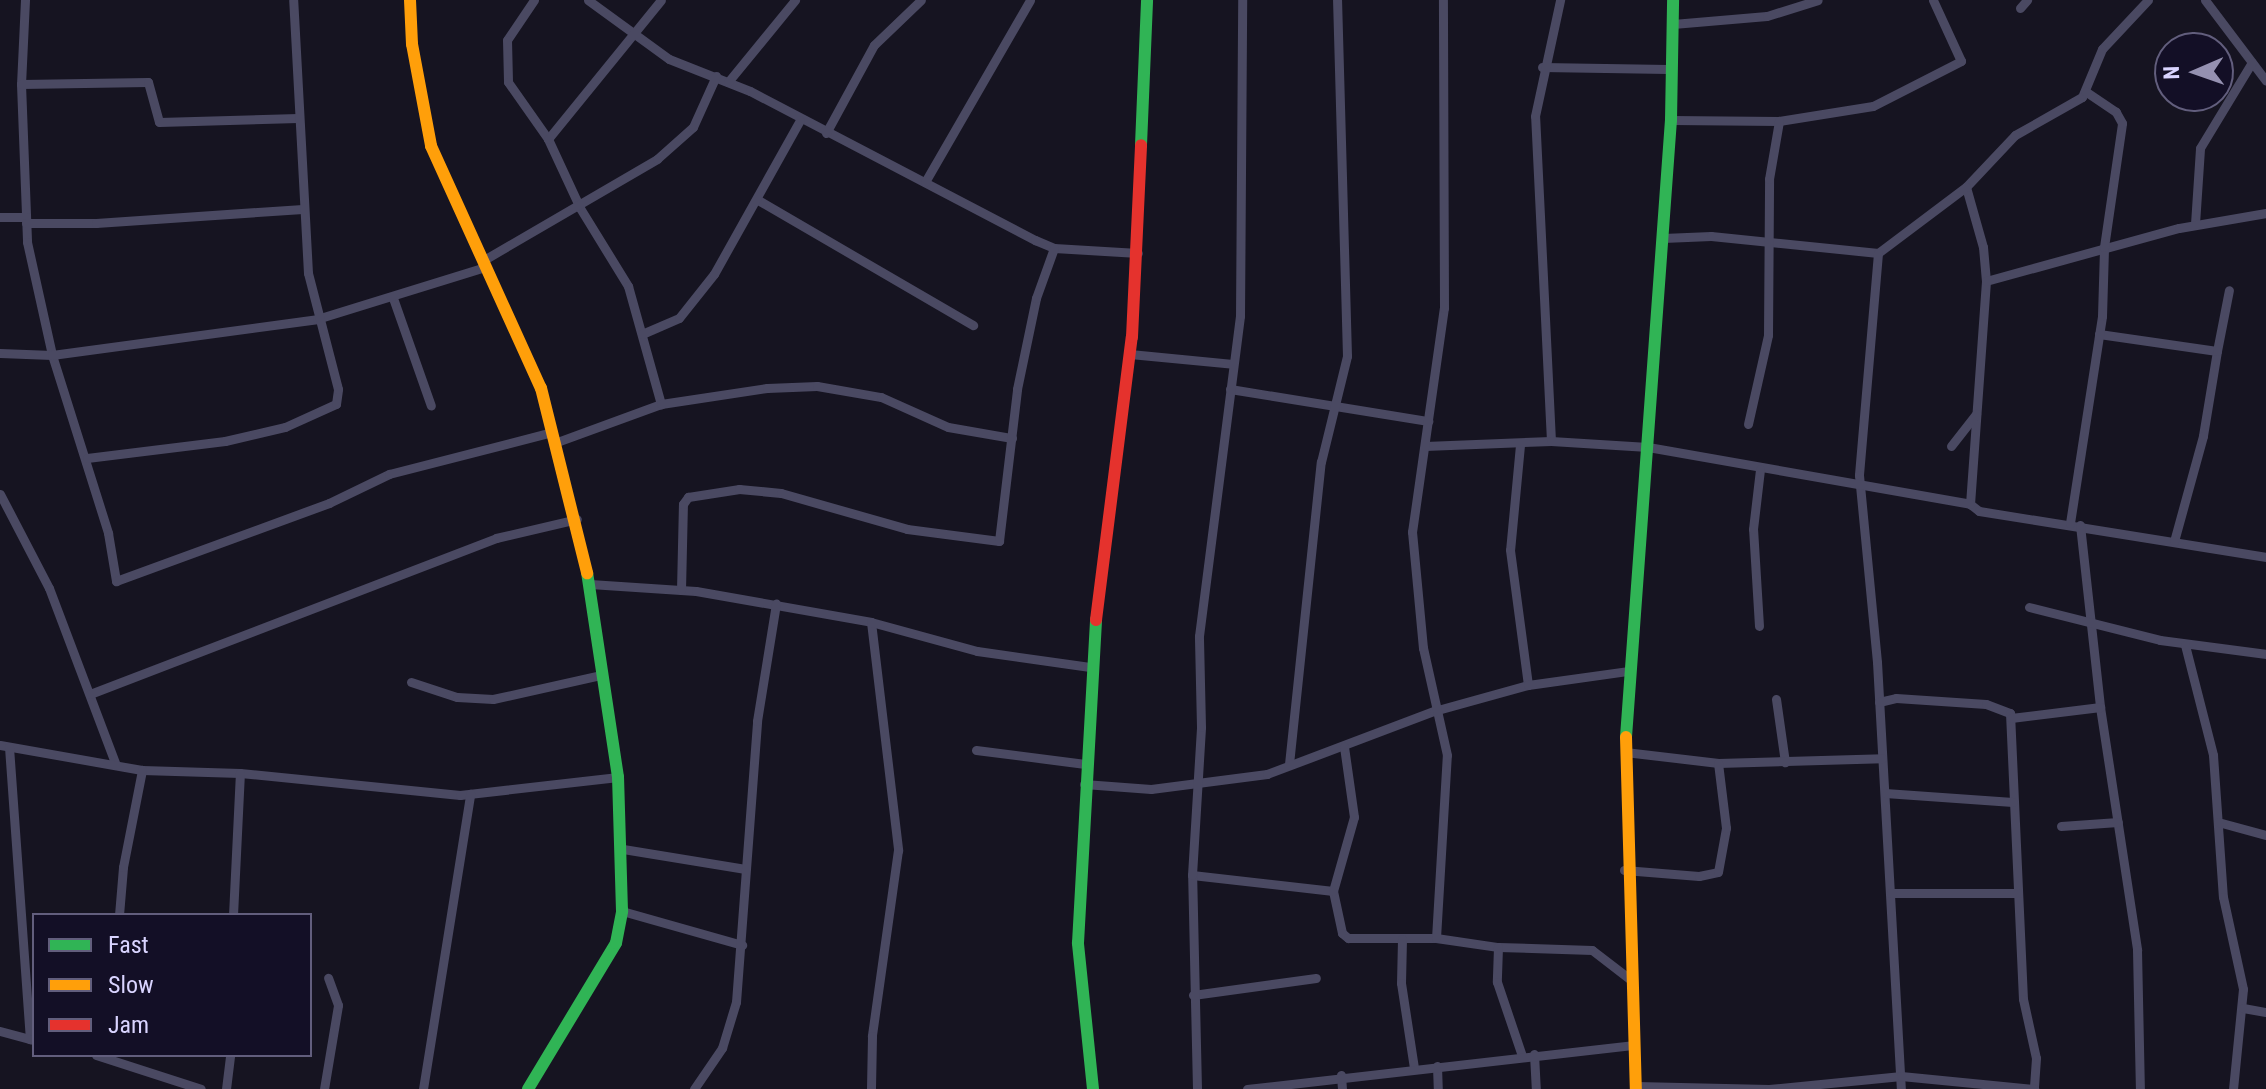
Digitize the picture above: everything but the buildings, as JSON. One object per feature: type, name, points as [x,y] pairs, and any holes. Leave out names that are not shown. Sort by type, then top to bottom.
[{"type":"street","points":[[25,0],[21,84],[26,220],[52,355],[87,458],[108,533],[114,578],[122,582],[163,561],[329,503],[389,474],[555,437],[661,404],[767,388],[817,386],[881,397],[948,427],[1012,438]]},
{"type":"street","points":[[87,458],[225,441],[285,427],[332,408],[338,389],[317,319],[303,209],[293,0]]},
{"type":"street","points":[[410,0],[412,44],[431,146],[541,388],[577,519],[590,584],[618,777],[623,849],[622,911],[613,954],[528,1089]]},
{"type":"street","points":[[534,0],[507,40],[506,73],[548,139],[580,208],[628,286],[661,404]]},
{"type":"street","points":[[588,0],[669,59],[716,76],[1054,248],[1138,253]]},
{"type":"street","points":[[548,139],[632,31],[661,0]]},
{"type":"street","points":[[728,82],[795,0]]},
{"type":"street","points":[[826,133],[874,45],[921,0]]},
{"type":"street","points":[[925,182],[1030,0]]},
{"type":"street","points":[[1093,1089],[1078,943],[1084,784],[1090,667],[1130,354],[1138,253],[1147,0]]},
{"type":"street","points":[[1197,1089],[1192,875],[1198,784],[1199,636],[1240,316],[1242,0]]},
{"type":"street","points":[[1289,764],[1321,462],[1347,356],[1337,0]]},
{"type":"street","points":[[1436,938],[1448,793],[1447,755],[1434,711],[1413,561],[1444,308],[1443,0]]},
{"type":"street","points":[[1551,441],[1535,116],[1542,67],[1560,0]]},
{"type":"street","points":[[1673,0],[1668,69],[1671,120],[1663,238],[1627,671],[1624,870],[1636,1087],[1769,1089],[1901,1076],[2034,1088],[2036,1058],[2023,999],[2010,713],[1986,704],[1896,698],[1879,702]]},
{"type":"street","points":[[1673,24],[1767,16],[1818,0]]},
{"type":"street","points":[[1671,120],[1779,121],[1873,106],[1958,65],[1961,53],[1933,0]]},
{"type":"street","points":[[1663,238],[1878,253],[1966,187],[2015,135],[2068,108],[2085,91],[2102,49],[2148,0]]},
{"type":"street","points":[[2205,0],[2266,81]]},
{"type":"street","points":[[2195,224],[2200,148],[2252,62]]},
{"type":"street","points":[[1542,67],[1668,69]]},
{"type":"street","points":[[0,353],[52,355],[317,319],[393,298],[483,264],[657,159],[693,127],[716,76]]},
{"type":"street","points":[[21,84],[148,82],[159,122],[298,118]]},
{"type":"street","points":[[2085,91],[2116,112],[2122,123],[2104,247],[2099,334],[2075,524],[2140,990],[2140,1089]]},
{"type":"street","points":[[642,334],[670,324],[687,310],[758,200],[800,120]]},
{"type":"street","points":[[1748,424],[1768,335],[1769,179],[1779,121]]},
{"type":"street","points":[[1966,187],[1983,247],[1986,281],[1970,504]]},
{"type":"street","points":[[758,200],[973,325]]},
{"type":"street","points":[[0,217],[96,223],[303,209]]},
{"type":"street","points":[[1986,281],[2195,224],[2266,213]]},
{"type":"street","points":[[681,590],[683,504],[688,497],[739,489],[781,493],[907,529],[999,541],[1012,438],[1036,298],[1054,248]]},
{"type":"street","points":[[1878,253],[1859,454],[1879,702],[1901,1089]]},
{"type":"street","points":[[2174,541],[2205,423],[2229,290]]},
{"type":"street","points":[[393,298],[431,406]]},
{"type":"street","points":[[2099,334],[2217,351]]},
{"type":"street","points":[[1130,354],[1233,364]]},
{"type":"street","points":[[1230,389],[1333,409],[1428,421]]},
{"type":"street","points":[[1951,446],[1976,414]]},
{"type":"street","points":[[1425,446],[1520,445],[1551,441],[1648,447],[1970,504],[1979,511],[2266,557]]},
{"type":"street","points":[[1520,445],[1510,550],[1528,685]]},
{"type":"street","points":[[1759,626],[1753,529],[1760,469]]},
{"type":"street","points":[[0,494],[49,588],[115,763]]},
{"type":"street","points":[[90,694],[496,538],[577,519]]},
{"type":"street","points":[[590,584],[681,590],[776,604],[871,622],[977,651],[1090,667]]},
{"type":"street","points":[[699,1087],[729,1025],[742,945],[757,721],[776,604]]},
{"type":"street","points":[[2029,607],[2070,621],[2089,621],[2185,645],[2266,654]]},
{"type":"street","points":[[871,622],[898,850],[872,1036],[871,1089]]},
{"type":"street","points":[[2185,645],[2213,755],[2223,897],[2243,1008],[2233,1089]]},
{"type":"street","points":[[1084,784],[1151,789],[1267,774],[1434,711],[1528,685],[1627,671]]},
{"type":"street","points":[[411,682],[457,697],[493,699],[601,675]]},
{"type":"street","points":[[1776,699],[1785,762]]},
{"type":"street","points":[[2011,718],[2100,707]]},
{"type":"street","points":[[0,1031],[32,1040],[4,746],[142,770],[240,773],[470,794],[618,777]]},
{"type":"street","points":[[1344,747],[1354,817],[1333,891],[1344,936],[1436,938],[1498,947],[1592,950],[1631,980]]},
{"type":"street","points":[[976,750],[1085,764]]},
{"type":"street","points":[[1625,752],[1718,763],[1882,758]]},
{"type":"street","points":[[1624,870],[1715,875],[1726,828],[1718,763]]},
{"type":"street","points":[[119,913],[142,770]]},
{"type":"street","points":[[233,913],[240,773]]},
{"type":"street","points":[[1885,793],[2013,802]]},
{"type":"street","points":[[423,1089],[470,794]]},
{"type":"street","points":[[2061,826],[2118,822]]},
{"type":"street","points":[[2218,822],[2266,835]]},
{"type":"street","points":[[623,849],[745,869]]},
{"type":"street","points":[[1192,875],[1333,891]]},
{"type":"street","points":[[1891,893],[2018,893]]},
{"type":"street","points":[[622,911],[742,945]]},
{"type":"street","points":[[1402,939],[1401,983],[1414,1068]]},
{"type":"street","points":[[1498,947],[1497,982],[1522,1056]]},
{"type":"street","points":[[324,1089],[338,1005],[328,978]]},
{"type":"street","points":[[1193,995],[1316,978]]},
{"type":"street","points":[[2243,1008],[2266,1012]]},
{"type":"street","points":[[1247,1089],[1341,1075],[1635,1045]]},
{"type":"street","points":[[1534,1054],[1536,1089]]},
{"type":"street","points":[[226,1089],[230,1057]]},
{"type":"street","points":[[126,1058],[201,1089]]},
{"type":"street","points":[[1437,1066],[1438,1089]]},
{"type":"street","points":[[1341,1075],[1342,1089]]},
{"type":"traffic: fast","points":[[1141,145],[1147,0]]},
{"type":"traffic: fast","points":[[1626,737],[1671,120],[1673,0]]},
{"type":"traffic: fast","points":[[528,1089],[616,943],[622,911],[618,777],[587,573]]},
{"type":"traffic: fast","points":[[1093,1089],[1078,943],[1096,620]]},
{"type":"traffic: slow","points":[[410,0],[412,44],[431,146],[541,388],[587,573]]},
{"type":"traffic: slow","points":[[1626,737],[1636,1089]]},
{"type":"traffic: jam","points":[[1096,620],[1132,337],[1141,145]]}]
